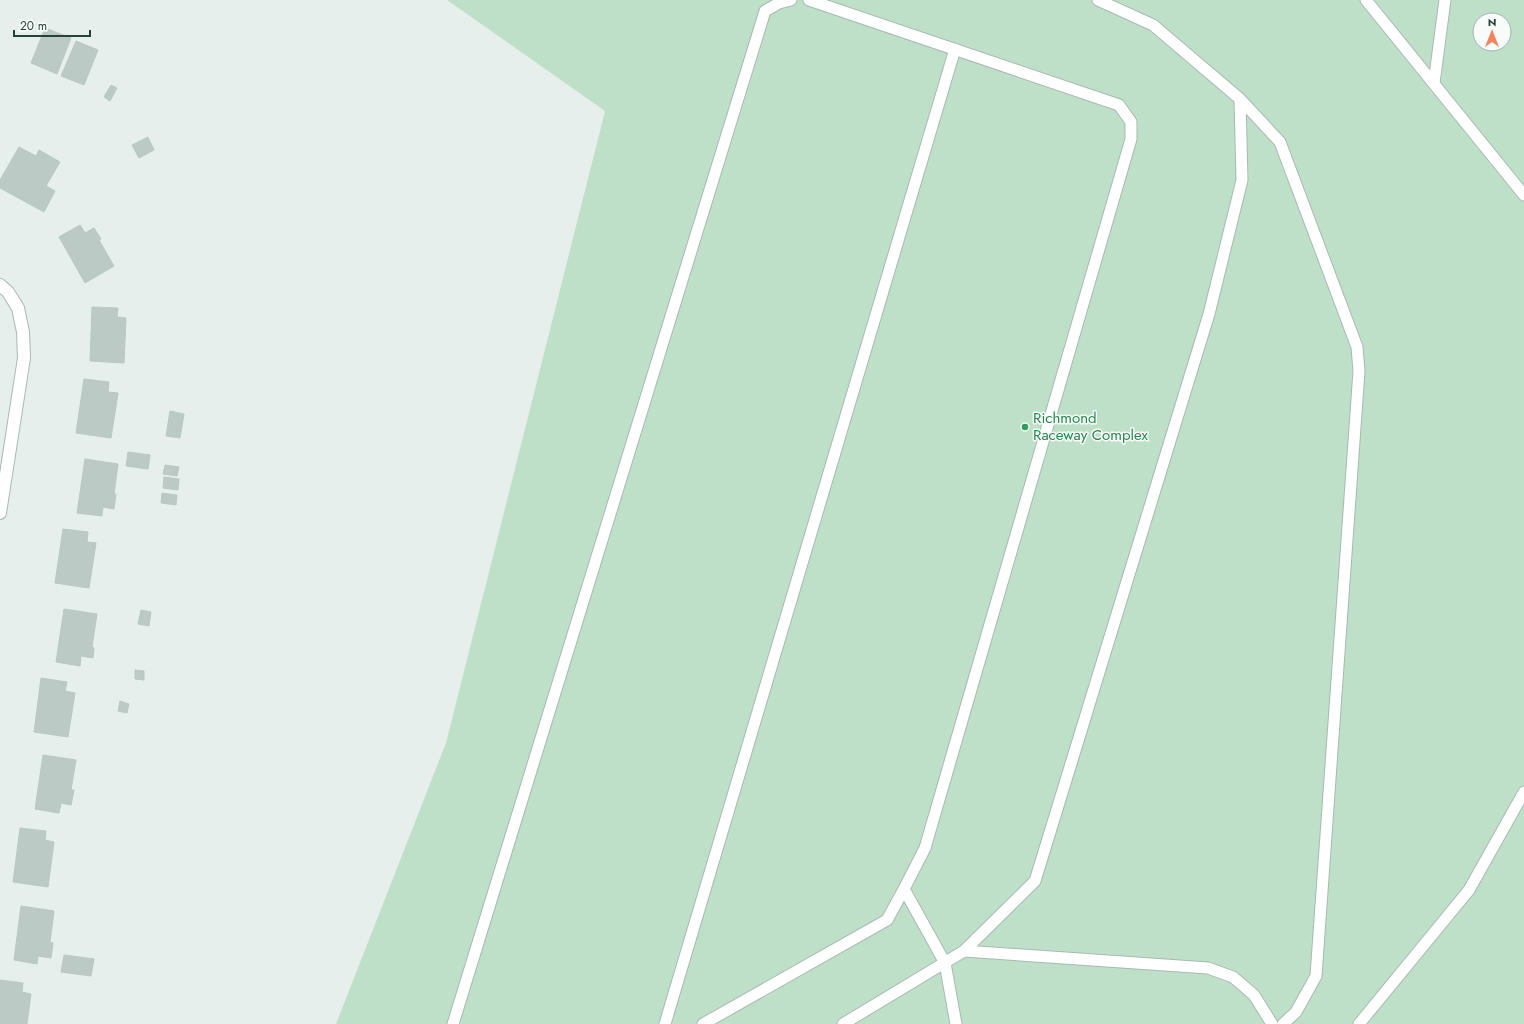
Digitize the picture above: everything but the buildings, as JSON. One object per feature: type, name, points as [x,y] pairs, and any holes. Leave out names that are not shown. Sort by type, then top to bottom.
[{"type":"street","points":[[0,285],[8,292],[18,308],[23,332],[24,358],[0,513]]},
{"type":"lane","points":[[453,1024],[765,10],[779,3],[791,0]]},
{"type":"lane","points":[[703,1024],[886,920],[925,848],[1130,139],[1130,122],[1119,105],[809,0]]},
{"type":"lane","points":[[1098,0],[1153,24],[1240,99],[1280,142],[1357,347],[1359,371],[1316,976],[1296,1012],[1283,1024]]},
{"type":"lane","points":[[1366,0],[1524,195]]},
{"type":"lane","points":[[1434,83],[1445,0]]},
{"type":"lane","points":[[664,1024],[955,50]]},
{"type":"lane","points":[[843,1024],[964,951],[1035,881],[1209,314],[1242,180],[1240,99]]},
{"type":"lane","points":[[1359,1024],[1469,890],[1524,792]]},
{"type":"lane","points":[[904,889],[945,963],[956,1024]]},
{"type":"lane","points":[[964,951],[1208,968],[1233,977],[1254,995],[1272,1024]]},
{"type":"green space","name":"Richmond Raceway Complex","points":[[447,0],[1524,0],[1524,1024],[336,1024],[446,743],[605,111]]},
{"type":"place","name":"Richmond Raceway Complex","points":[[1025,427]]}]
